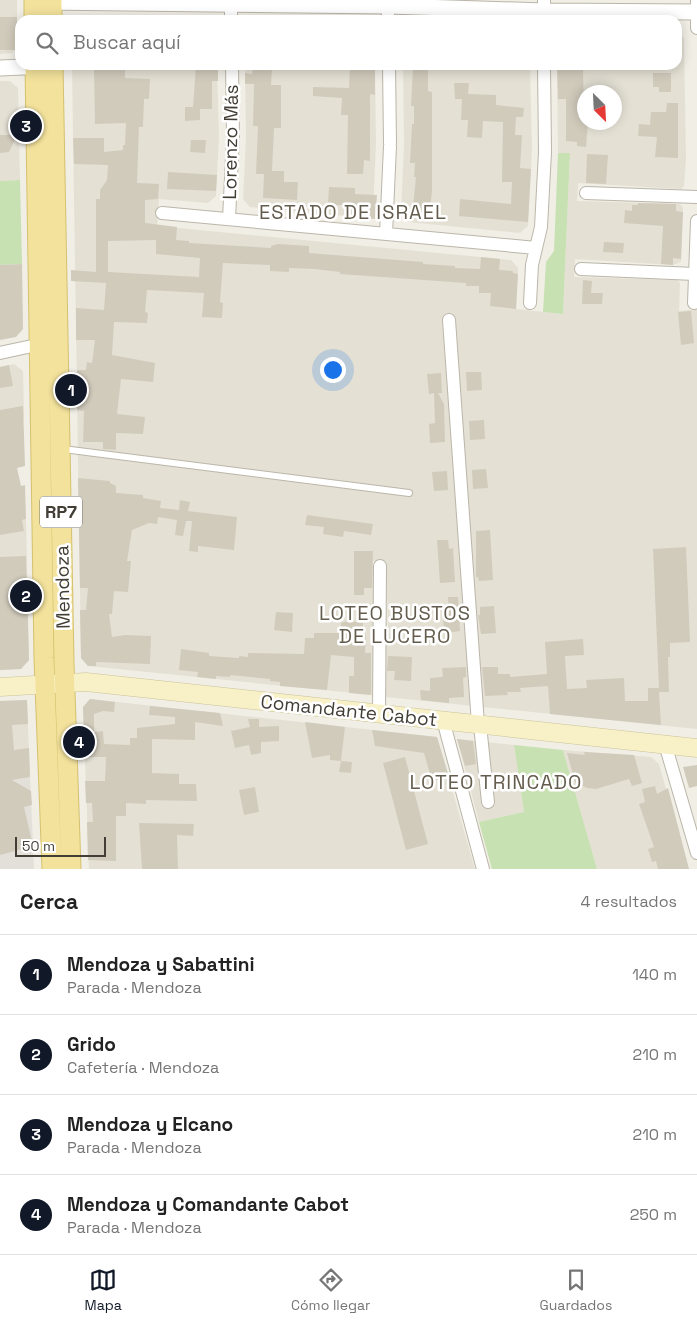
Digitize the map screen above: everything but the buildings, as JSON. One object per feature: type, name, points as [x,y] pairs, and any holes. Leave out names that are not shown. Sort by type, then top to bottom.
[{"type":"main road","name":"Mendoza","points":[[44,70],[49,342],[45,684],[52,869]]},
{"type":"main road","name":"Mendoza","points":[[49,342],[60,449],[64,684],[71,869]]},
{"type":"main road","name":"Comandante Cabot","points":[[0,687],[86,682],[697,748]]},
{"type":"street","points":[[697,0],[697,28]]},
{"type":"street","points":[[43,7],[231,2],[388,9],[697,12]]},
{"type":"street","points":[[231,2],[231,15]]},
{"type":"street","points":[[0,68],[15,67]]},
{"type":"street","name":"Lorenzo Más","points":[[228,219],[233,136],[232,70]]},
{"type":"street","points":[[386,234],[390,144],[389,70]]},
{"type":"street","points":[[530,303],[532,265],[541,227],[544,161],[544,70]]},
{"type":"street","points":[[586,193],[697,197]]},
{"type":"street","points":[[162,212],[536,248]]},
{"type":"street","points":[[694,303],[697,221]]},
{"type":"street","points":[[581,269],[695,274]]},
{"type":"street","points":[[449,320],[479,724],[488,802]]},
{"type":"street","points":[[0,353],[49,342]]},
{"type":"street","points":[[379,714],[380,566]]},
{"type":"street","points":[[443,720],[483,869]]},
{"type":"street","points":[[665,744],[697,853]]},
{"type":"lane","points":[[60,449],[409,493]]},
{"type":"shaded area","points":[[0,0],[17,0],[15,49],[12,53],[0,54]]},
{"type":"shaded area","points":[[682,36],[684,38],[686,159],[684,186],[681,189],[578,183],[577,201],[680,204],[683,207],[681,262],[673,265],[575,259],[574,277],[677,280],[680,283],[679,311],[697,309],[697,729],[386,697],[386,630],[388,629],[386,561],[373,561],[373,695],[88,666],[81,658],[72,70],[217,70],[219,136],[216,196],[208,203],[159,199],[157,226],[511,260],[518,268],[516,309],[563,314],[570,154],[558,153],[557,70],[682,70]]},
{"type":"shaded area","points":[[245,70],[375,70],[376,143],[373,211],[365,218],[250,207],[243,199],[246,137]]},
{"type":"shaded area","points":[[403,70],[530,70],[532,150],[528,226],[520,233],[408,222],[401,214],[404,145]]},
{"type":"shaded area","points":[[0,81],[10,81],[18,88],[20,180],[0,181]]},
{"type":"shaded area","points":[[14,364],[23,371],[24,419],[0,426],[0,367]]},
{"type":"shaded area","points":[[26,519],[29,660],[21,669],[0,670],[0,524]]},
{"type":"shaded area","points":[[90,699],[437,737],[475,869],[89,869],[83,707]]},
{"type":"shaded area","points":[[27,700],[30,777],[0,783],[0,701]]},
{"type":"shaded area","points":[[457,739],[477,741],[477,759],[485,805],[492,804],[494,799],[485,742],[514,745],[524,812],[479,822]]},
{"type":"shaded area","points":[[563,750],[651,757],[659,764],[689,869],[597,869]]},
{"type":"shaded area","points":[[30,777],[34,869],[0,869],[0,783]]},
{"type":"green space","points":[[558,153],[570,153],[563,314],[543,312],[546,262],[554,251]]},
{"type":"green space","points":[[20,180],[22,264],[0,265],[0,181]]},
{"type":"green space","points":[[514,745],[563,750],[597,869],[492,869],[479,822],[524,812]]},
{"type":"place","name":"Mendoza y Elcano","points":[[26,126]]},
{"type":"place","name":"Mendoza y Sabattini","points":[[71,390]]},
{"type":"place","name":"Grido","points":[[26,596]]},
{"type":"place","name":"Mendoza y Comandante Cabot","points":[[79,742]]},
{"type":"district","name":"ESTADO DE ISRAEL","points":[[353,212]]},
{"type":"district","name":"LOTEO BUSTOS DE LUCERO","points":[[395,624]]},
{"type":"district","name":"LOTEO TRINCADO","points":[[496,782]]}]
